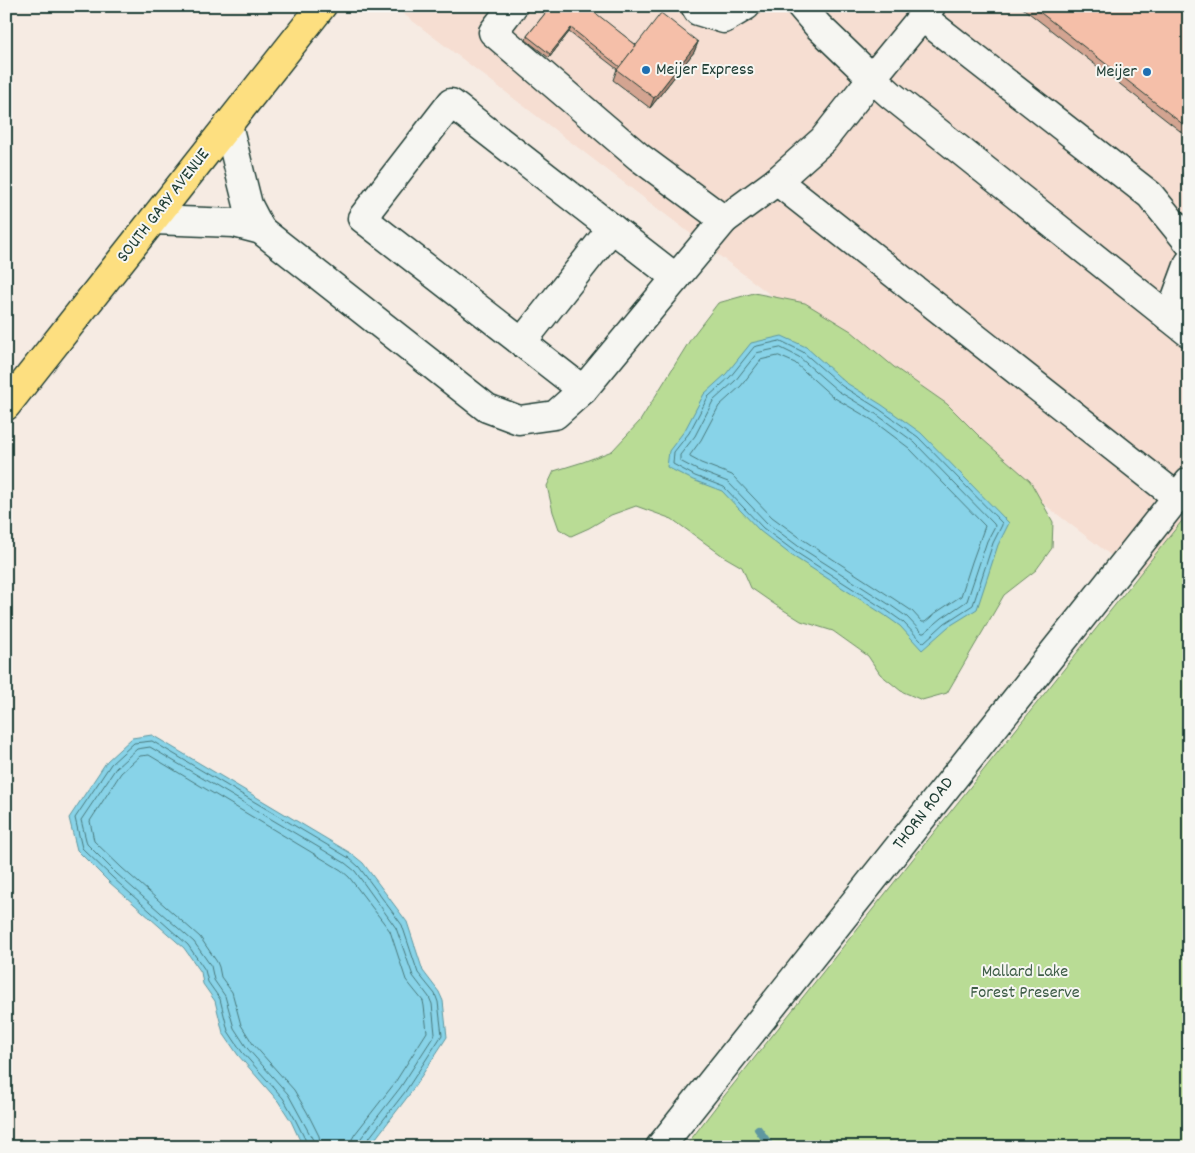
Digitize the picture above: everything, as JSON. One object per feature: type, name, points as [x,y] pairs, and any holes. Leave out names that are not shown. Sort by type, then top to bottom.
[{"type":"main road","name":"SOUTH GARY AVENUE","points":[[6,406],[322,6]]},
{"type":"street","points":[[513,6],[493,32],[639,157],[724,220]]},
{"type":"street","points":[[695,6],[698,11],[724,19],[746,6]]},
{"type":"street","points":[[801,6],[818,26],[872,78],[1179,325],[1189,263]]},
{"type":"street","points":[[153,220],[234,223],[260,230],[487,408],[519,420],[555,415],[583,390],[724,220],[777,181],[823,140],[926,12],[1150,195],[1189,243]]},
{"type":"street","points":[[583,390],[362,218],[451,103],[676,278]]},
{"type":"street","points":[[228,125],[248,205],[260,230]]},
{"type":"street","points":[[777,181],[1183,489]]},
{"type":"street","points":[[522,342],[612,228]]},
{"type":"street","name":"THORN ROAD","points":[[660,1147],[1183,489]]},
{"type":"shaded area","points":[[393,6],[1189,6],[1189,512],[1138,576]]},
{"type":"green space","points":[[754,293],[805,303],[851,331],[894,367],[947,404],[981,438],[1030,481],[1053,522],[1052,548],[1036,570],[1004,595],[947,693],[922,700],[901,691],[880,674],[868,656],[833,631],[801,621],[751,588],[742,567],[723,556],[672,519],[636,506],[611,515],[571,536],[559,529],[547,486],[554,471],[612,451],[640,421],[692,337],[718,303]]},
{"type":"green space","name":"Mallard Lake Forest Preserve","points":[[1189,512],[1189,1147],[685,1147],[721,1100]]},
{"type":"water","points":[[782,336],[806,347],[845,382],[882,405],[921,433],[1009,523],[998,545],[977,609],[948,627],[922,650],[900,626],[791,555],[760,531],[722,491],[693,480],[667,467],[669,451],[685,430],[704,394],[726,374],[751,343]]},
{"type":"water","points":[[152,735],[352,854],[363,863],[407,922],[423,971],[439,992],[443,1001],[447,1037],[409,1095],[369,1147],[303,1147],[291,1121],[278,1101],[238,1055],[223,1033],[215,1001],[203,984],[201,972],[184,948],[109,882],[77,850],[69,818],[107,761],[132,738]]},
{"type":"building","points":[[551,6],[588,6],[636,45],[620,67],[571,28],[550,54],[527,36]]},
{"type":"building","name":"Meijer","points":[[1032,6],[1189,6],[1189,129]]},
{"type":"building","points":[[661,13],[698,42],[654,98],[617,70]]},
{"type":"waterway","points":[[758,1129],[771,1147]]},
{"type":"place","name":"Meijer Express","points":[[646,70]]},
{"type":"place","name":"Meijer","points":[[1147,72]]}]
